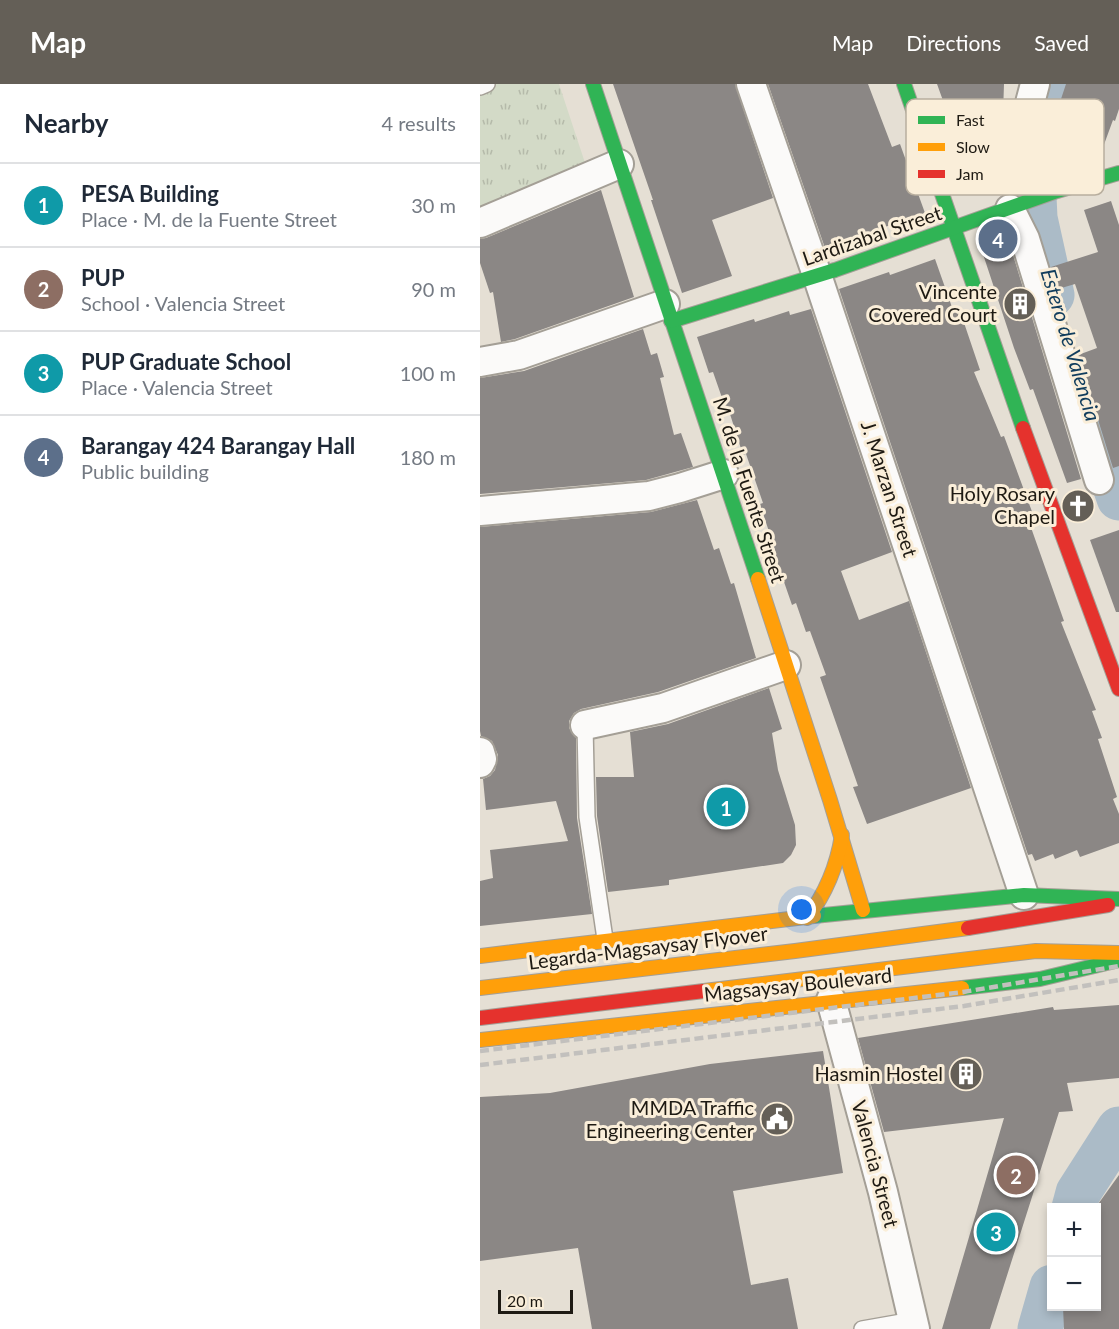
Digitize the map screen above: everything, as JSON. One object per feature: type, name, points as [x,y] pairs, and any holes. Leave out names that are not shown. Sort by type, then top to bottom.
[{"type":"main road","name":"M. de la Fuente Street","points":[[593,84],[724,474],[842,835],[863,910]]},
{"type":"main road","points":[[904,84],[909,99]]},
{"type":"main road","name":"Lardizabal Street","points":[[1104,177],[1119,173]]},
{"type":"main road","points":[[942,195],[996,354],[1119,689]]},
{"type":"main road","name":"Lardizabal Street","points":[[668,312],[817,275],[1046,195]]},
{"type":"main road","points":[[807,918],[821,900],[832,880],[839,858],[842,835]]},
{"type":"main road","points":[[1029,907],[1119,899]]},
{"type":"main road","points":[[480,956],[605,939],[863,910],[1119,903]]},
{"type":"main road","name":"Legarda-Magsaysay Flyover","points":[[480,988],[1029,907]]},
{"type":"main road","points":[[480,1018],[1036,951],[1119,953]]},
{"type":"main road","name":"Magsaysay Boulevard","points":[[480,1040],[1040,979],[1119,960]]},
{"type":"street","name":"J. Marzan Street","points":[[751,84],[1029,907]]},
{"type":"street","points":[[1031,99],[1035,84]]},
{"type":"street","points":[[480,223],[619,164]]},
{"type":"street","points":[[1014,207],[1099,480]]},
{"type":"street","points":[[480,362],[519,355],[668,312]]},
{"type":"street","points":[[480,512],[649,496],[724,474]]},
{"type":"street","points":[[585,725],[663,708],[786,665]]},
{"type":"street","points":[[480,752],[482,759],[480,763]]},
{"type":"street","name":"Valencia Street","points":[[831,1000],[883,1192],[914,1324]]},
{"type":"lane","points":[[480,87],[487,84]]},
{"type":"lane","points":[[585,725],[587,817],[605,939]]},
{"type":"lane","points":[[862,1329],[914,1324]]},
{"type":"green space","points":[[480,84],[559,84],[589,175],[480,219]]},
{"type":"building","points":[[613,84],[735,84],[773,198],[712,220],[732,276],[682,293]]},
{"type":"building","points":[[768,84],[868,84],[892,147],[900,144],[906,161],[906,195],[918,195],[925,213],[825,248]]},
{"type":"building","points":[[937,84],[1004,84],[1004,99],[942,99]]},
{"type":"building","points":[[1066,84],[1119,84],[1119,109],[1104,145],[1104,99],[1061,99]]},
{"type":"building","points":[[601,190],[634,297],[501,342],[493,292],[490,293],[480,263],[480,239]]},
{"type":"building","points":[[1111,201],[1119,225],[1119,466],[1113,468],[1078,355],[1097,348],[1075,284],[1058,289],[1051,267],[1098,252],[1084,210]]},
{"type":"building","points":[[1002,230],[1010,245],[1081,479],[1067,483],[1033,389],[1030,390],[1014,348],[978,239]]},
{"type":"building","points":[[935,259],[953,310],[959,308],[980,370],[974,372],[1001,437],[1004,436],[1034,517],[1028,519],[1064,621],[1061,622],[1096,710],[1092,711],[1102,738],[1098,739],[1117,797],[1113,799],[1119,814],[1119,843],[1080,857],[1077,850],[1055,859],[1053,854],[1035,861],[1032,854],[1028,855],[839,289],[889,272],[890,275]]},
{"type":"building","points":[[811,309],[892,552],[841,571],[859,620],[909,601],[971,788],[867,824],[853,787],[858,786],[820,677],[826,675],[810,631],[806,632],[796,603],[792,605],[774,553],[776,553],[760,504],[763,503],[746,454],[743,455],[730,414],[728,415],[713,372],[709,373],[697,337],[754,319],[755,322],[789,311],[790,315]]},
{"type":"building","points":[[643,329],[651,355],[657,353],[664,377],[660,378],[674,435],[681,433],[693,467],[646,480],[480,494],[480,378],[524,371]]},
{"type":"building","points":[[697,500],[714,550],[719,548],[731,584],[734,583],[756,658],[658,692],[581,709],[574,713],[569,721],[569,728],[576,738],[577,818],[592,914],[480,926],[480,881],[493,878],[490,850],[568,841],[556,801],[486,810],[483,779],[495,770],[498,755],[492,741],[481,736],[480,731],[480,527],[651,512]]},
{"type":"building","points":[[1119,530],[1119,612],[1116,612],[1090,540]]},
{"type":"building","points":[[769,688],[782,729],[772,733],[778,770],[795,825],[796,845],[791,855],[783,863],[669,880],[669,885],[608,892],[597,816],[596,777],[634,777],[630,732],[668,724]]},
{"type":"building","points":[[1119,1005],[1119,1078],[1067,1083],[1073,1111],[1059,1112],[990,1329],[942,1329],[1004,1118],[884,1132],[858,1038],[1053,1007],[1054,1010]]},
{"type":"building","points":[[823,1051],[843,1173],[733,1191],[751,1285],[788,1278],[798,1329],[592,1329],[578,1248],[480,1261],[480,1097],[550,1093],[710,1064]]},
{"type":"building","points":[[1119,1175],[1119,1329],[1064,1329],[1063,1311],[1101,1311],[1101,1203],[1099,1203]]},
{"type":"waterway","name":"Estero de Valencia","points":[[1049,99],[1054,84]]},
{"type":"waterway","name":"Estero de Valencia","points":[[1034,195],[1035,218],[1052,295]]},
{"type":"waterway","name":"Estero de Valencia","points":[[1092,420],[1119,498]]},
{"type":"waterway","name":"Estero de Valencia","points":[[1075,1203],[1078,1193],[1119,1129]]},
{"type":"waterway","name":"Estero de Valencia","points":[[1040,1329],[1047,1304]]},
{"type":"railway","points":[[480,1051],[963,992],[1119,966]]},
{"type":"railway","points":[[480,1065],[964,1006],[1119,980]]},
{"type":"traffic: fast","points":[[593,84],[758,579]]},
{"type":"traffic: fast","points":[[904,84],[909,99]]},
{"type":"traffic: fast","points":[[1104,177],[1119,173]]},
{"type":"traffic: fast","points":[[942,195],[1023,428]]},
{"type":"traffic: fast","points":[[671,321],[835,270],[1046,195]]},
{"type":"traffic: fast","points":[[814,916],[1024,895],[1119,899]]},
{"type":"traffic: fast","points":[[962,988],[1040,979],[1119,960]]},
{"type":"traffic: slow","points":[[758,579],[830,800],[863,910]]},
{"type":"traffic: slow","points":[[807,918],[830,879],[842,835]]},
{"type":"traffic: slow","points":[[480,956],[814,916]]},
{"type":"traffic: slow","points":[[480,988],[968,928]]},
{"type":"traffic: slow","points":[[704,991],[1036,951],[1119,953]]},
{"type":"traffic: slow","points":[[480,1040],[962,988]]},
{"type":"traffic: jam","points":[[1023,428],[1119,689]]},
{"type":"traffic: jam","points":[[968,928],[1108,905]]},
{"type":"traffic: jam","points":[[480,1018],[704,991]]},
{"type":"place","name":"Barangay 424 Barangay Hall","points":[[998,239]]},
{"type":"place","name":"Vincente Covered Court","points":[[1020,304]]},
{"type":"place","name":"Holy Rosary Chapel","points":[[1078,506]]},
{"type":"place","name":"PESA Building","points":[[726,807]]},
{"type":"place","name":"Hasmin Hostel","points":[[966,1074]]},
{"type":"place","name":"MMDA Traffic Engineering Center","points":[[777,1119]]},
{"type":"place","name":"PUP","points":[[1016,1175]]},
{"type":"place","name":"PUP Graduate School","points":[[996,1232]]}]
